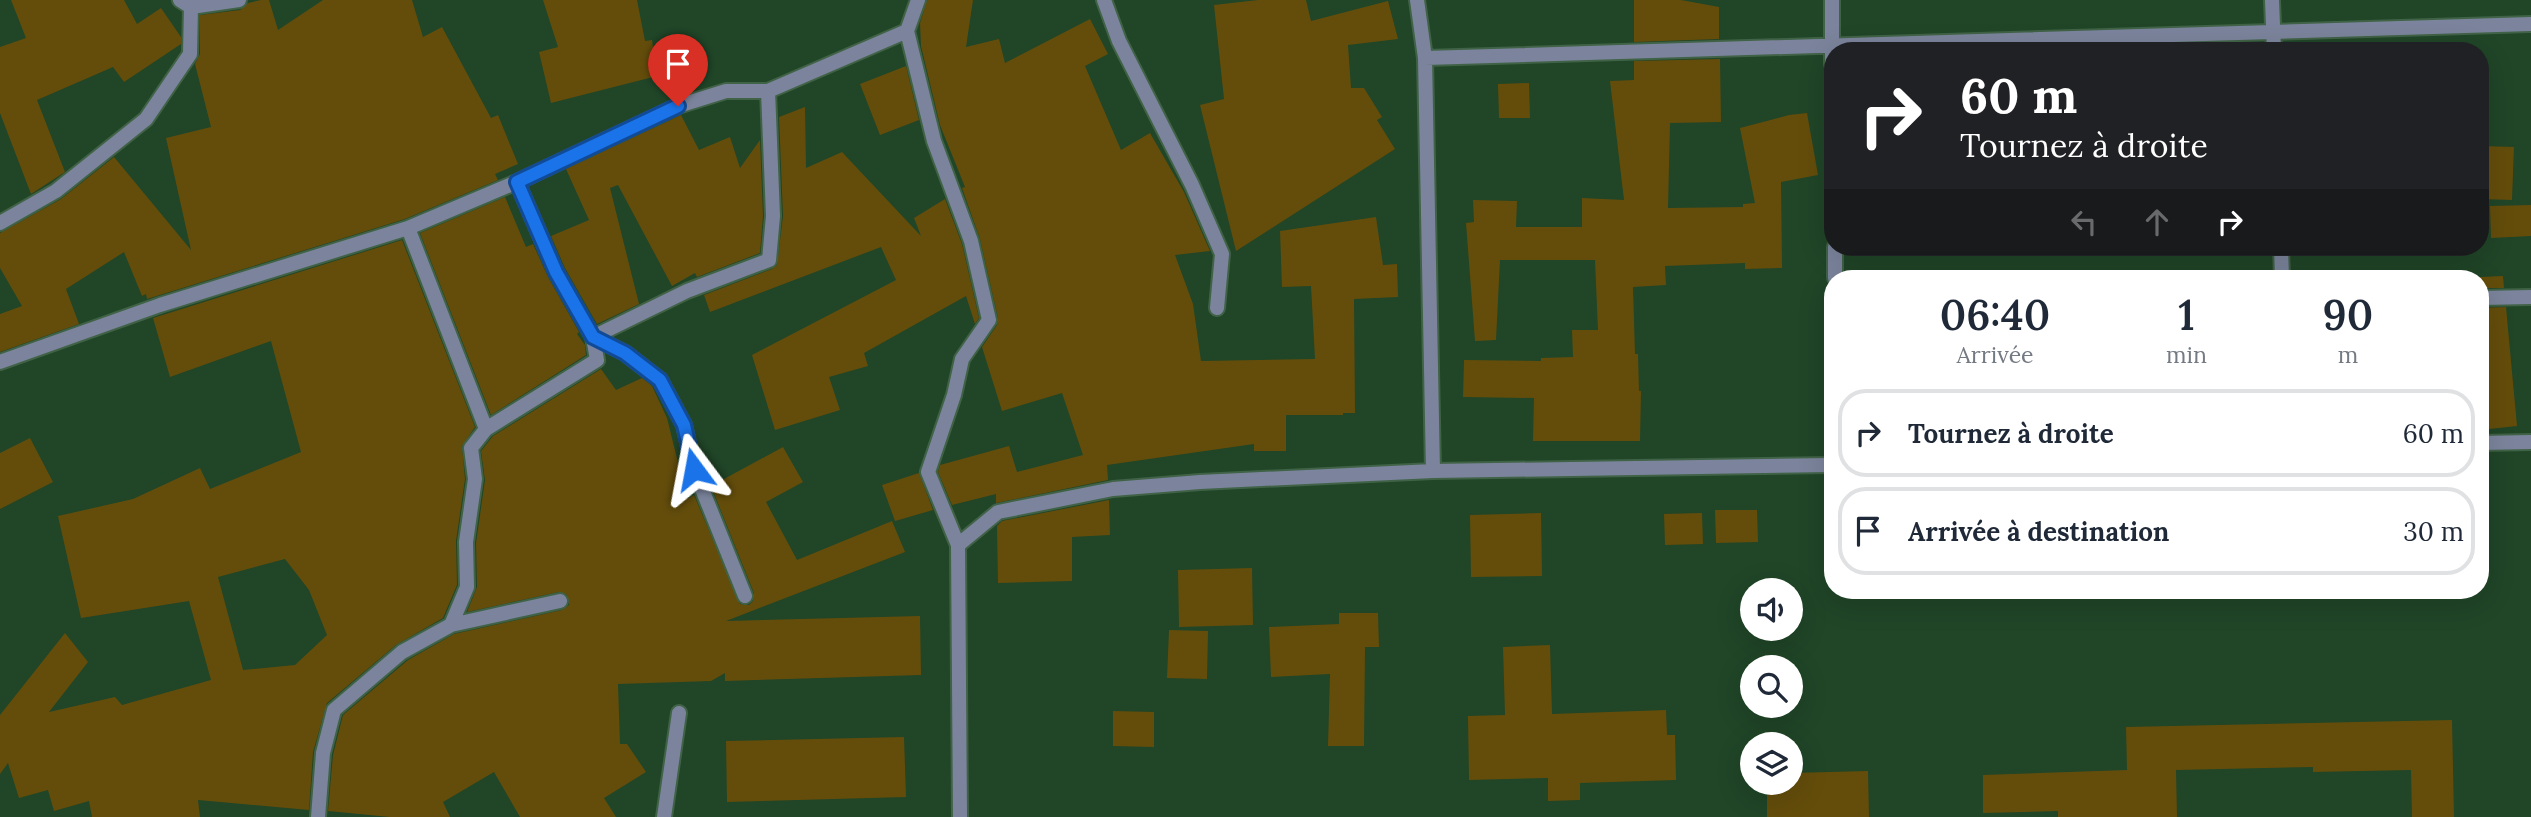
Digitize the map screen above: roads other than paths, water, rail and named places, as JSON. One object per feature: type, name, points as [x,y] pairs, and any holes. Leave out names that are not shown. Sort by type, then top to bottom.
[{"type":"street","points":[[0,223],[56,191],[146,119],[190,54],[185,3],[239,0]]},
{"type":"street","points":[[918,0],[907,31],[934,141],[971,240],[989,320],[962,359],[954,396],[928,472],[958,545],[960,817]]},
{"type":"street","points":[[1104,0],[1119,41],[1192,185],[1222,254],[1217,308]]},
{"type":"street","points":[[1416,0],[1425,58],[1433,471]]},
{"type":"street","points":[[1832,0],[1832,42]]},
{"type":"street","points":[[2273,0],[2274,42]]},
{"type":"street","points":[[1958,42],[2531,24]]},
{"type":"street","points":[[0,362],[160,305],[408,228],[517,182],[678,106],[726,91],[768,91],[907,31]]},
{"type":"street","points":[[1425,58],[1824,46]]},
{"type":"street","points":[[593,337],[687,291],[769,260],[773,216],[768,91]]},
{"type":"street","points":[[451,625],[467,587],[466,542],[475,479],[471,447],[486,429],[597,360],[593,337],[556,272],[517,182]]},
{"type":"street","points":[[408,228],[486,429]]},
{"type":"street","points":[[2489,298],[2531,297]]},
{"type":"street","points":[[593,337],[625,353],[660,380],[684,425],[694,469],[745,596]]},
{"type":"street","points":[[2489,443],[2531,442]]},
{"type":"street","points":[[958,545],[998,512],[1113,489],[1200,482],[1433,471],[1824,465]]},
{"type":"street","points":[[318,817],[323,753],[334,710],[402,652],[451,625],[560,601]]},
{"type":"street","points":[[664,817],[679,713]]}]
